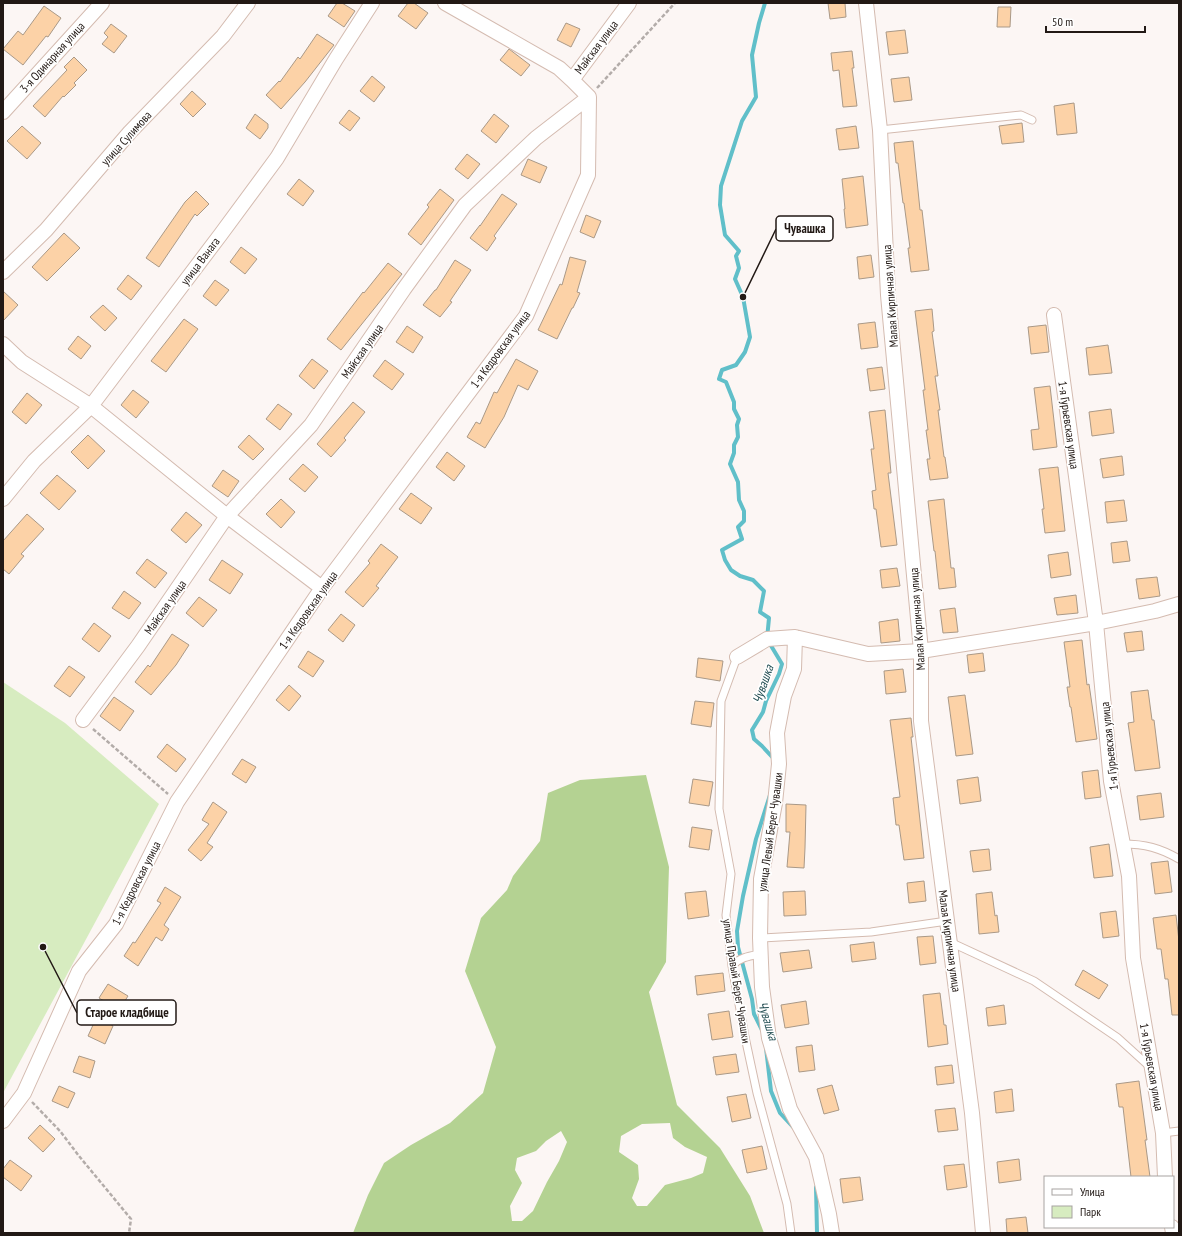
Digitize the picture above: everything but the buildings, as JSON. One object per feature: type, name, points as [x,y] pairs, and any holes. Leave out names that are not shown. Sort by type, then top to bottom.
[{"type":"street","name":"3-я Одинарная улица","points":[[3,112],[102,3]]},
{"type":"street","name":"улица Сулимова","points":[[3,272],[46,230],[130,132],[223,36],[248,3]]},
{"type":"street","name":"улица Ванага","points":[[3,499],[34,461],[90,406],[277,158],[336,59],[372,3]]},
{"type":"street","points":[[445,3],[559,68],[572,80]]},
{"type":"street","name":"Майская улица","points":[[83,720],[138,646],[227,516],[311,425],[404,289],[465,205],[536,138],[589,97],[572,80],[629,3]]},
{"type":"street","name":"Малая Кирпичная улица","points":[[866,3],[880,130],[888,295],[921,651],[921,721],[972,1113],[983,1233]]},
{"type":"street","name":"1-я Кедровская улица","points":[[3,1121],[24,1093],[79,971],[116,924],[177,802],[322,588],[526,316],[588,175],[589,97]]},
{"type":"street","name":"1-я Гурьевская улица","points":[[1054,315],[1096,624],[1111,781],[1129,876],[1133,958],[1163,1133],[1165,1176]]},
{"type":"street","points":[[3,344],[22,362],[90,406],[227,516],[322,588]]},
{"type":"street","points":[[737,657],[767,639],[795,637],[868,654],[921,651],[1096,624],[1179,604]]},
{"type":"street","name":"улица Левый Берег Чувашки","points":[[795,637],[794,669],[784,696],[777,733],[779,764],[775,803],[761,879],[760,938],[754,955],[762,987],[769,1038],[790,1109],[816,1157],[832,1233]]},
{"type":"lane","points":[[880,130],[1021,114],[1032,120]]},
{"type":"lane","name":"улица Правый Берег Чувашки","points":[[737,657],[721,701],[719,808],[731,874],[726,915],[757,1093],[787,1204],[791,1233]]},
{"type":"lane","points":[[1123,844],[1138,844],[1164,850],[1179,859]]},
{"type":"lane","points":[[760,938],[871,932],[947,921]]},
{"type":"lane","points":[[949,942],[1034,981],[1118,1038],[1152,1068]]},
{"type":"lane","points":[[734,963],[754,955]]},
{"type":"lane","points":[[1163,1133],[1179,1131]]},
{"type":"path","points":[[589,97],[676,3]]},
{"type":"path","points":[[83,720],[177,802]]},
{"type":"path","points":[[24,1093],[60,1131],[131,1219],[129,1233]]},
{"type":"green space","points":[[3,682],[65,723],[159,804],[3,1093]]},
{"type":"green space","points":[[646,775],[669,867],[666,962],[649,992],[677,1105],[720,1148],[750,1196],[764,1233],[353,1233],[368,1195],[384,1163],[411,1145],[450,1123],[483,1093],[496,1047],[465,971],[481,918],[507,890],[513,876],[540,841],[548,793],[580,780]],"holes":[[[670,1123],[673,1138],[685,1147],[707,1157],[703,1173],[665,1185],[647,1206],[637,1206],[632,1198],[639,1179],[638,1165],[619,1152],[621,1136],[642,1124]],[[561,1131],[567,1142],[559,1161],[533,1211],[522,1221],[512,1221],[510,1206],[522,1183],[515,1170],[517,1158],[536,1151],[546,1141]]]},
{"type":"waterway","name":"Чувашка","points":[[765,3],[752,55],[756,97],[742,121],[721,186],[720,205],[725,235],[739,251],[736,256],[739,268],[735,279],[743,297],[750,337],[745,352],[736,365],[722,370],[719,379],[726,382],[734,402],[734,409],[739,419],[737,425],[738,437],[734,445],[734,453],[730,464],[738,482],[739,500],[744,511],[744,521],[738,527],[742,539],[722,550],[725,560],[731,570],[740,576],[753,580],[764,591],[760,612],[769,618],[767,639],[782,664],[779,674],[766,701],[763,712],[752,730],[754,739],[774,759]]},
{"type":"waterway","name":"Чувашка","points":[[762,1030],[754,1014],[752,999],[738,947],[737,931],[743,896],[756,839],[770,795]]},
{"type":"waterway","name":"Чувашка","points":[[766,1048],[771,1091],[780,1113],[793,1127]]},
{"type":"waterway","name":"Чувашка","points":[[816,1187],[817,1233]]},
{"type":"place","name":"Чувашка","points":[[743,297]]},
{"type":"place","name":"Старое кладбище","points":[[43,947]]}]
